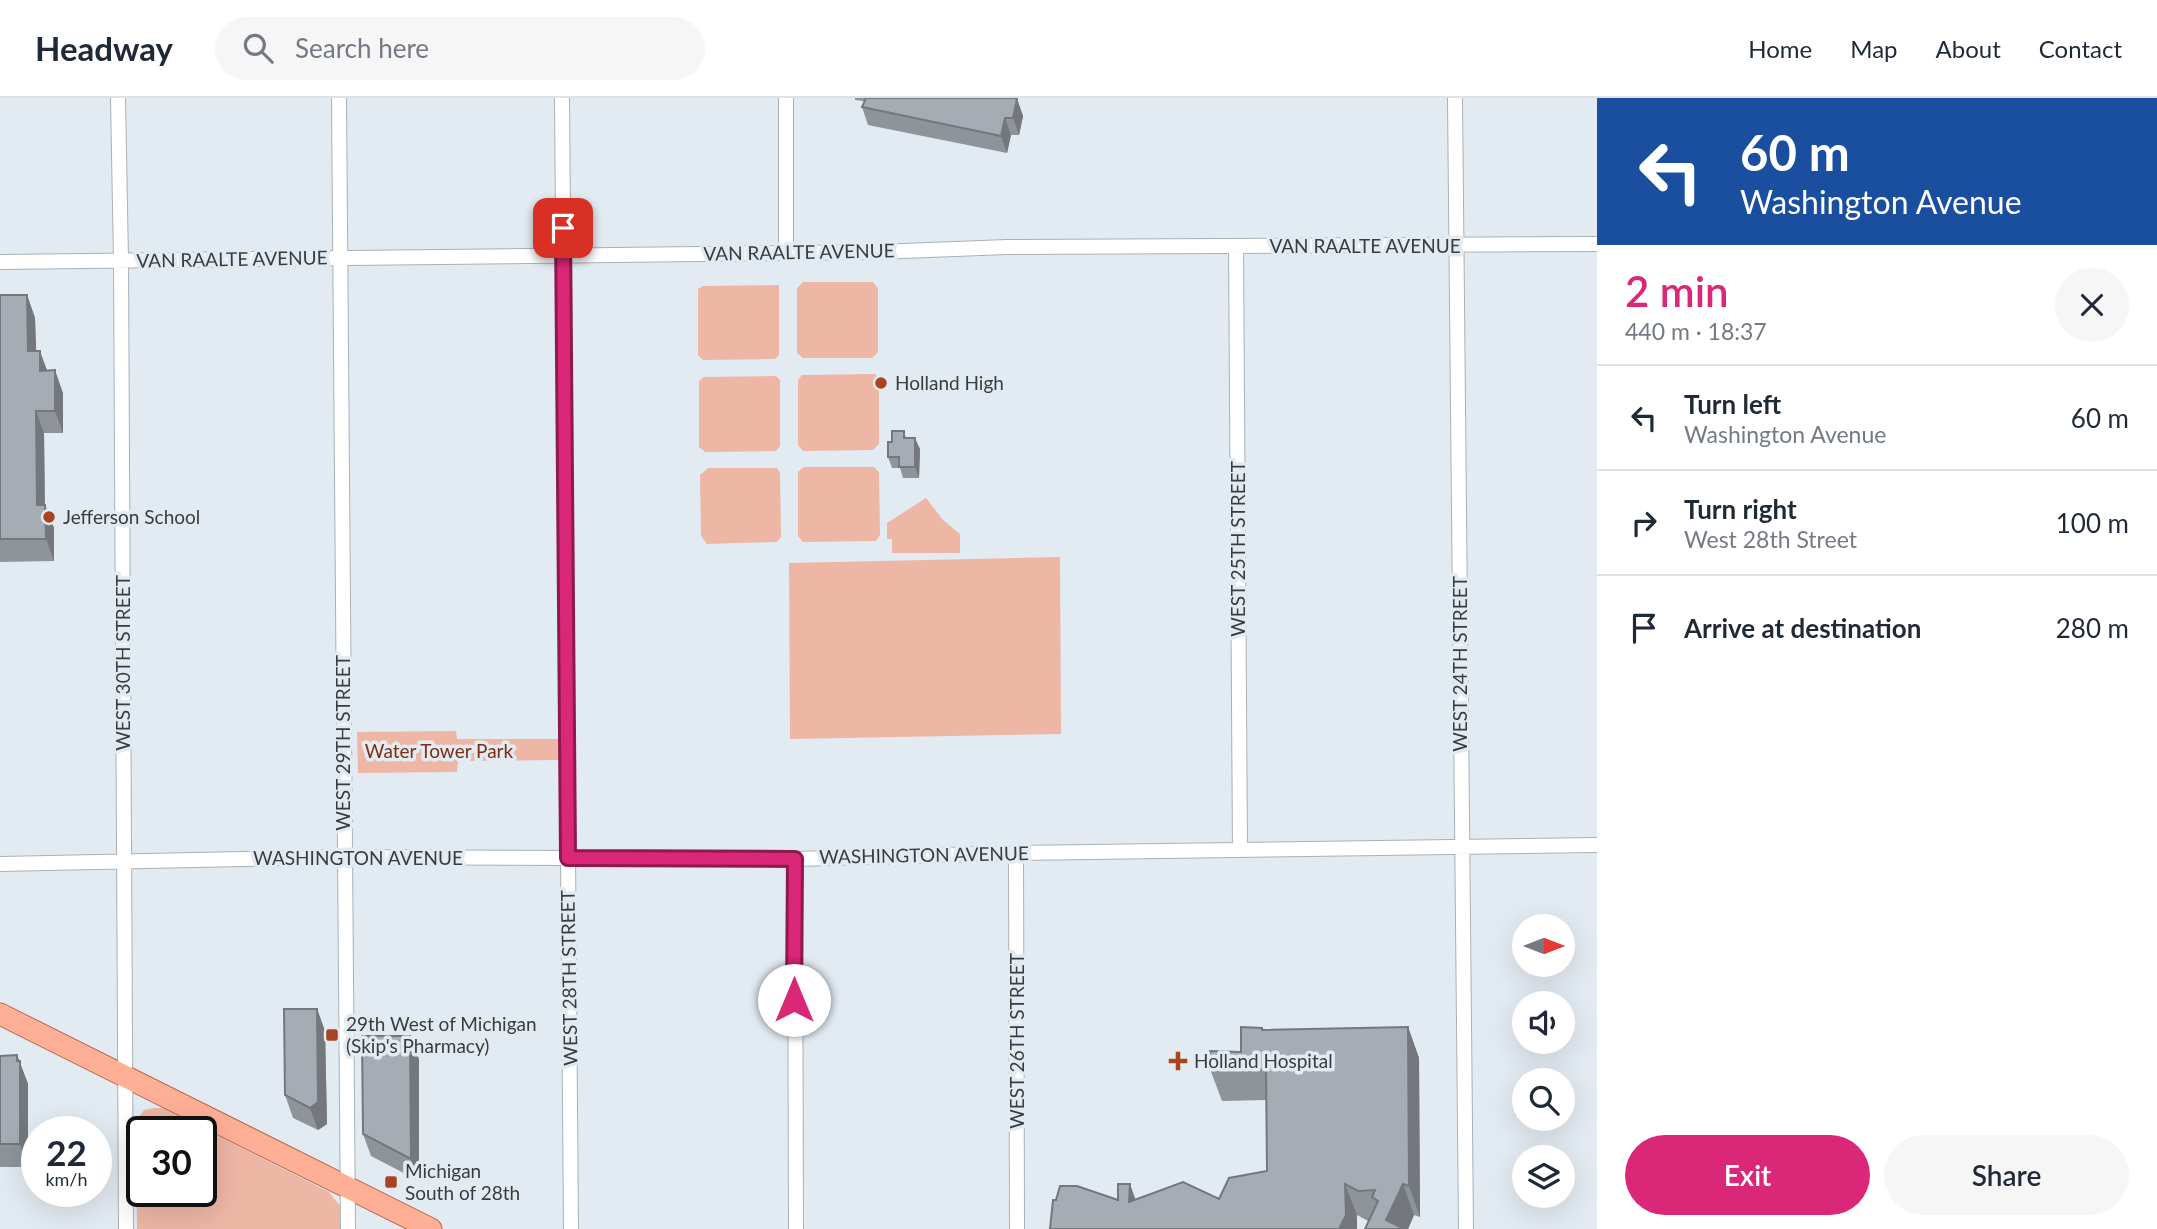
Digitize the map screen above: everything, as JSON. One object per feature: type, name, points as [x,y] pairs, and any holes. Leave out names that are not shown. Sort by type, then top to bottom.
[{"type":"main road","points":[[0,1014],[431,1229]]},
{"type":"street","name":"WEST 30TH STREET","points":[[118,98],[126,1229]]},
{"type":"street","name":"WEST 29TH STREET","points":[[339,98],[348,1229]]},
{"type":"street","name":"WEST 28TH STREET","points":[[562,98],[571,1229]]},
{"type":"street","points":[[786,98],[786,252]]},
{"type":"street","name":"WEST 24TH STREET","points":[[1455,98],[1466,1229]]},
{"type":"street","name":"VAN RAALTE AVENUE","points":[[0,262],[877,252],[1007,247],[1597,244]]},
{"type":"street","name":"WEST 25TH STREET","points":[[1236,247],[1240,850]]},
{"type":"street","name":"WASHINGTON AVENUE","points":[[0,864],[344,857],[795,859],[1017,853],[1597,845]]},
{"type":"street","name":"WEST 26TH STREET","points":[[1017,853],[1017,1229]]},
{"type":"street","points":[[795,859],[796,1229]]},
{"type":"green space","points":[[803,282],[873,282],[878,289],[878,352],[872,358],[803,358],[797,353],[797,288]]},
{"type":"green space","points":[[779,285],[779,355],[775,359],[703,360],[698,355],[698,289],[703,286]]},
{"type":"green space","points":[[875,374],[879,379],[879,444],[873,450],[803,451],[798,445],[798,380],[802,375]]},
{"type":"green space","points":[[776,376],[780,380],[780,446],[776,451],[705,452],[699,447],[699,381],[704,377]]},
{"type":"green space","points":[[804,467],[874,467],[879,472],[880,535],[876,541],[803,542],[798,536],[798,472]]},
{"type":"green space","points":[[708,468],[777,468],[780,473],[781,537],[777,542],[707,544],[701,536],[700,475]]},
{"type":"green space","points":[[926,498],[943,520],[960,534],[960,553],[892,553],[892,539],[887,539],[887,523]]},
{"type":"green space","points":[[1060,557],[1061,734],[790,739],[789,563]]},
{"type":"green space","name":"Water Tower Park","points":[[456,731],[457,739],[560,739],[560,760],[458,761],[457,772],[358,773],[357,732]]},
{"type":"green space","points":[[164,1108],[180,1116],[140,1116],[144,1110]]},
{"type":"green space","points":[[217,1135],[329,1192],[341,1207],[341,1229],[137,1229],[137,1207],[217,1207]]},
{"type":"building","points":[[866,98],[1017,99],[1013,118],[1005,118],[1001,136],[862,107]]},
{"type":"building","points":[[0,295],[27,295],[28,351],[40,351],[40,371],[55,370],[55,411],[36,411],[37,505],[45,505],[46,539],[0,539]]},
{"type":"building","points":[[892,431],[904,431],[904,438],[915,438],[915,467],[899,467],[899,457],[888,457],[888,442],[892,442]]},
{"type":"building","points":[[284,1009],[317,1009],[318,1102],[310,1108],[285,1095]]},
{"type":"building","points":[[1241,1027],[1262,1030],[1408,1027],[1409,1186],[1403,1184],[1386,1220],[1404,1229],[1365,1229],[1378,1201],[1372,1197],[1375,1190],[1358,1191],[1345,1184],[1346,1215],[1340,1227],[1344,1229],[1050,1229],[1053,1200],[1056,1200],[1060,1186],[1077,1186],[1118,1200],[1118,1184],[1130,1184],[1129,1202],[1183,1182],[1219,1199],[1229,1178],[1267,1171],[1266,1069],[1210,1069],[1210,1051],[1241,1052]]},
{"type":"building","points":[[362,1036],[410,1036],[411,1159],[363,1134]]},
{"type":"building","points":[[17,1055],[17,1061],[20,1061],[20,1144],[0,1144],[0,1056]]},
{"type":"place","name":"Holland High","points":[[881,383]]},
{"type":"place","name":"Jefferson School","points":[[49,517]]},
{"type":"place","name":"29th West of Michigan (Skip's Pharmacy)","points":[[332,1035]]},
{"type":"place","name":"Holland Hospital","points":[[1178,1061]]},
{"type":"place","name":"Michigan South of 28th","points":[[391,1182]]},
{"type":"route","points":[[563,228],[568,858],[795,859],[794,1000]]}]
